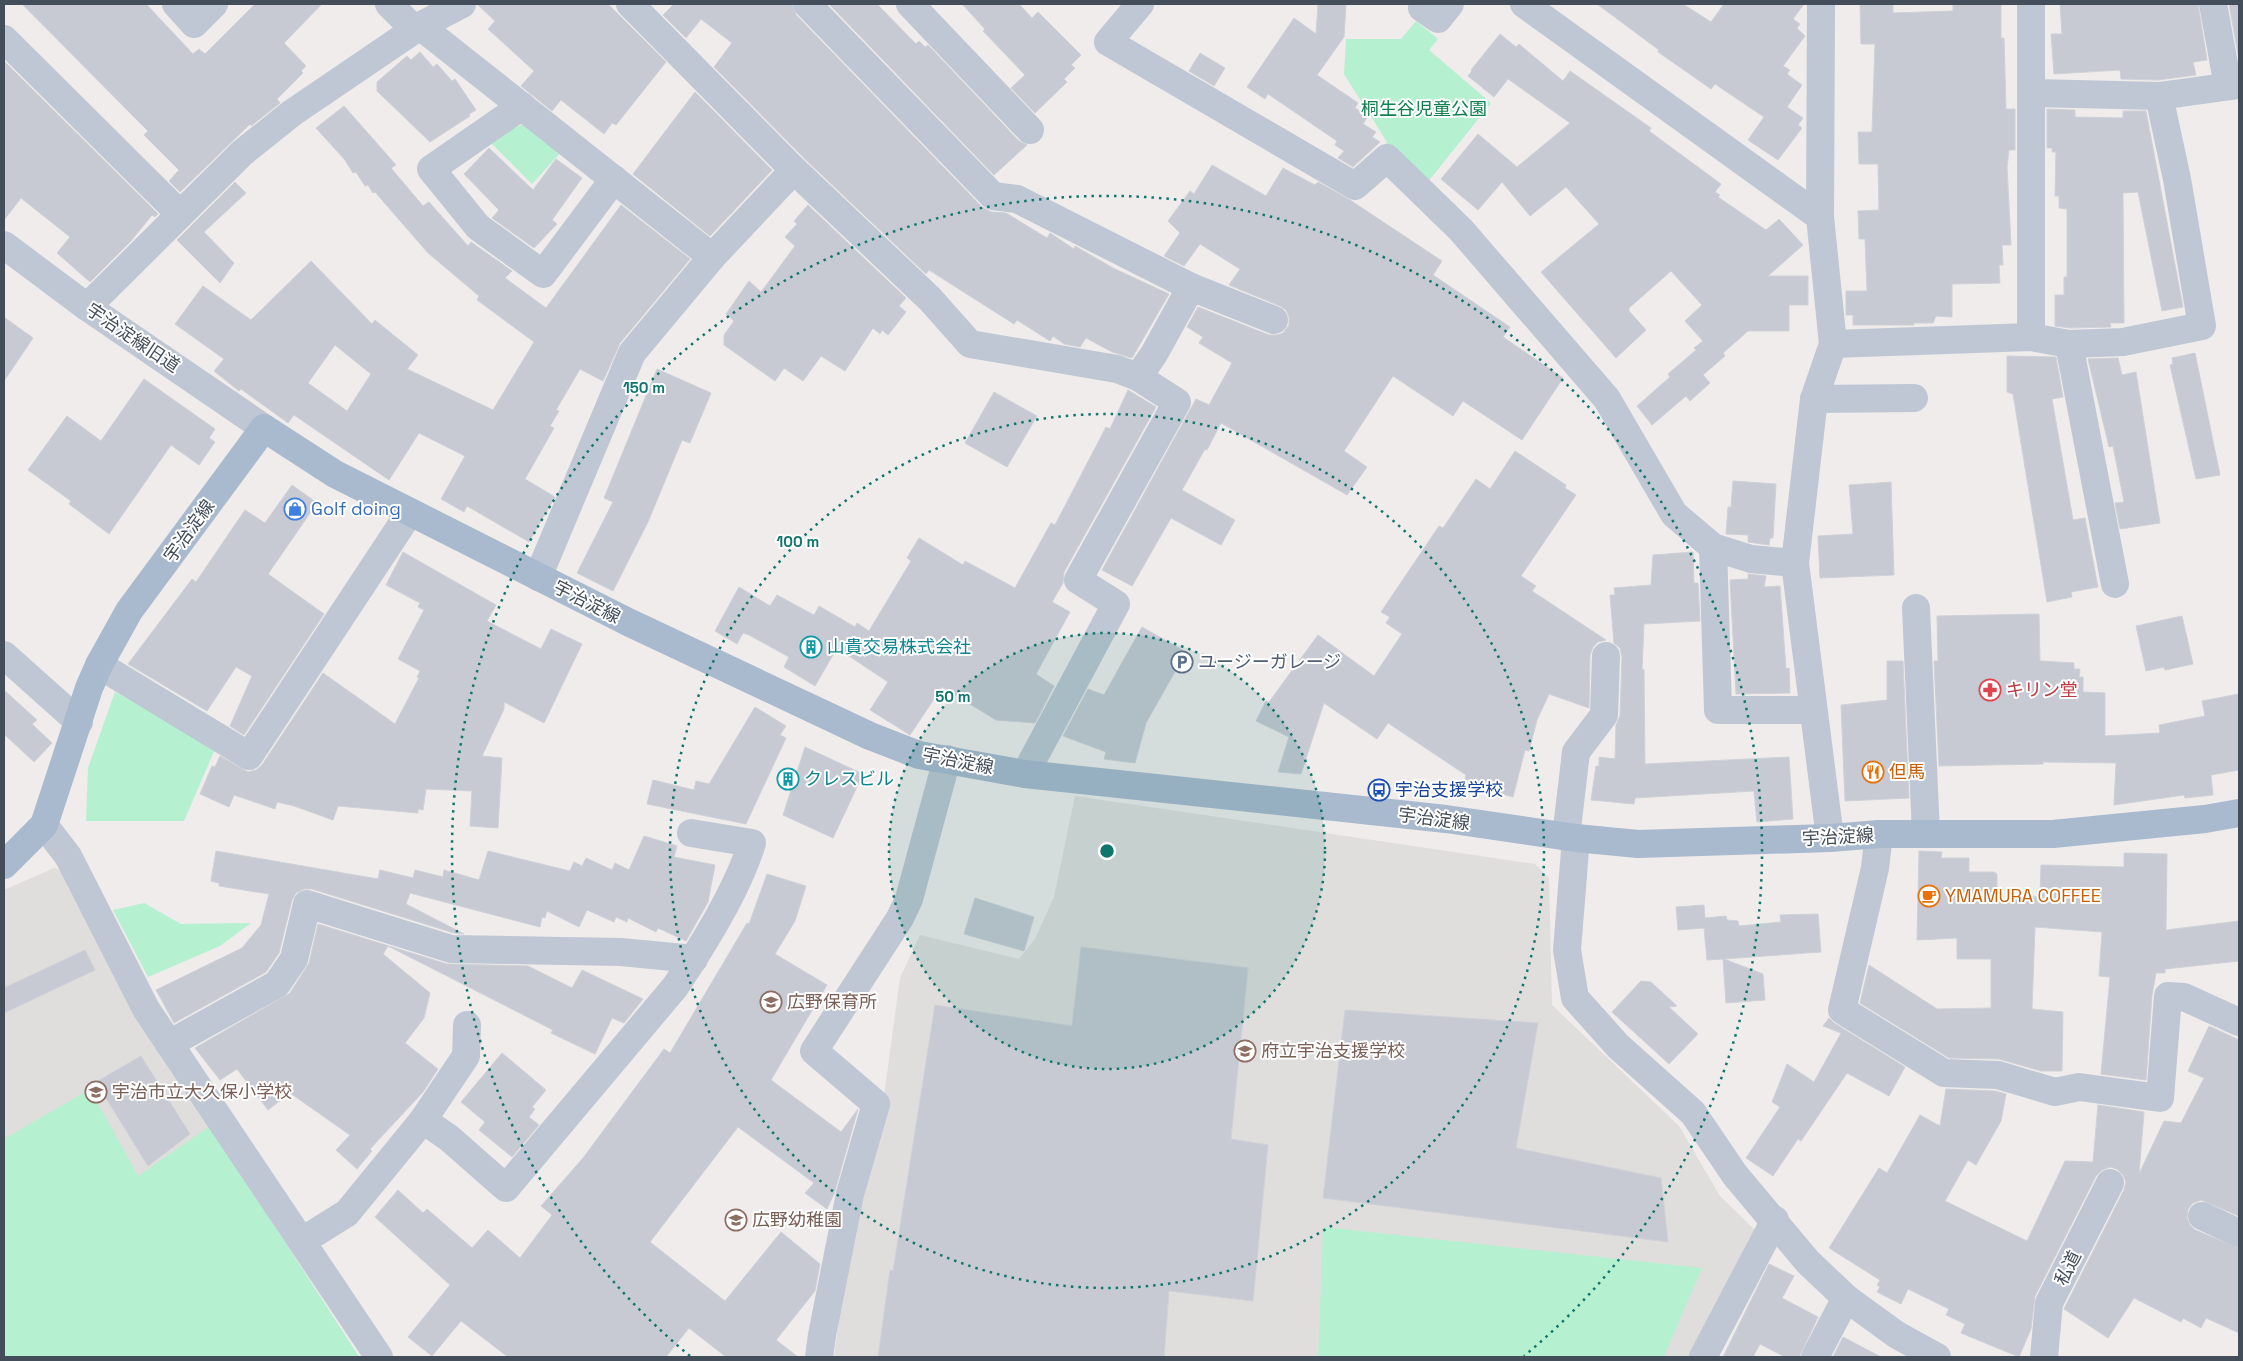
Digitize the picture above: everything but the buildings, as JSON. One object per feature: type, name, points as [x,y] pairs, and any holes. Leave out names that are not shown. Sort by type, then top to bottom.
[{"type":"main road","name":"宇治淀線","points":[[4,865],[44,825],[80,722],[89,688],[99,665],[129,611],[264,428],[336,474],[628,622],[870,736],[919,755],[1025,774],[1446,819],[1571,838],[1638,844],[1830,838],[1879,834],[2053,834],[2204,819],[2239,813]]},
{"type":"street","points":[[176,4],[194,24],[214,4]]},
{"type":"street","points":[[389,4],[522,106],[712,257]]},
{"type":"street","points":[[87,307],[242,153],[292,113],[418,28],[462,4]]},
{"type":"street","points":[[630,4],[794,170],[930,299],[970,344],[1117,369],[1138,377],[1177,402],[1078,580],[1116,604],[1025,774]]},
{"type":"street","points":[[807,4],[993,196],[1017,199],[1191,287],[1274,320]]},
{"type":"street","points":[[910,4],[1030,130]]},
{"type":"street","points":[[1140,4],[1108,42],[1355,186],[1386,158],[1462,230],[1607,398],[1674,514],[1713,547],[1751,559],[1795,563]]},
{"type":"street","points":[[1422,4],[1422,8],[1438,19],[1450,4]]},
{"type":"street","points":[[1524,4],[1820,217]]},
{"type":"street","points":[[1822,4],[1820,217],[1833,344],[1814,399],[1795,563],[1830,838]]},
{"type":"street","points":[[2031,4],[2033,93],[2031,337]]},
{"type":"street","points":[[2033,93],[2158,96],[2234,86],[2213,4]]},
{"type":"street","points":[[4,39],[180,214]]},
{"type":"street","points":[[1833,344],[2031,337],[2069,344],[2123,342],[2202,326],[2177,179],[2158,96]]},
{"type":"street","points":[[522,106],[431,169],[478,227],[543,274],[614,179]]},
{"type":"street","points":[[538,577],[632,353],[712,257],[794,170]]},
{"type":"street","name":"宇治淀線旧道","points":[[4,245],[87,307],[264,428]]},
{"type":"street","points":[[1138,377],[1154,354],[1191,287]]},
{"type":"street","points":[[2069,344],[2115,584]]},
{"type":"street","points":[[1814,399],[1914,398]]},
{"type":"street","points":[[99,665],[249,756],[410,512]]},
{"type":"street","points":[[1713,547],[1718,710],[1813,710]]},
{"type":"street","points":[[1916,608],[1926,834]]},
{"type":"street","points":[[4,655],[80,722]]},
{"type":"street","points":[[1606,656],[1604,715],[1576,752],[1567,950],[1575,998],[1618,1046],[1693,1113],[1735,1175],[1775,1220],[1808,1262],[1846,1298],[1897,1335],[1937,1357]]},
{"type":"street","points":[[820,1357],[822,1335],[850,1194],[876,1104],[814,1051],[900,918],[909,899],[947,759]]},
{"type":"street","points":[[44,825],[68,856],[146,1009],[379,1357]]},
{"type":"street","points":[[423,1120],[449,1138],[506,1188],[675,987],[694,959],[746,865],[752,843],[692,833]]},
{"type":"street","points":[[1879,834],[1875,868],[1842,1010],[1944,1073],[1998,1075],[2055,1092],[2079,1087],[2160,1098],[2168,996],[2184,997],[2239,1022]]},
{"type":"street","points":[[169,1044],[277,984],[294,959],[307,904],[450,949],[621,952],[694,959]]},
{"type":"street","points":[[302,1242],[347,1213],[423,1120],[466,1056],[467,1025]]},
{"type":"street","name":"私道","points":[[2044,1357],[2050,1303],[2110,1183]]},
{"type":"street","points":[[2202,1216],[2239,1233]]},
{"type":"street","points":[[1703,1357],[1775,1220]]},
{"type":"street","points":[[1815,1357],[1846,1298]]},
{"type":"shaded area","name":"府立宇治支援学校","points":[[1075,796],[1535,864],[1549,878],[1552,1005],[1679,1126],[1720,1196],[1759,1234],[1694,1357],[834,1357],[842,1294],[884,1096],[900,978],[920,935],[1019,959],[1035,939],[1054,897]]},
{"type":"shaded area","name":"宇治市立大久保小学校","points":[[54,868],[63,871],[210,1126],[359,1357],[4,1357],[4,890]]},
{"type":"green space","name":"桐生谷児童公園","points":[[1416,21],[1438,39],[1429,50],[1491,103],[1427,183],[1380,152],[1387,142],[1344,74],[1346,39],[1401,39]]},
{"type":"green space","points":[[525,123],[562,151],[532,184],[488,140]]},
{"type":"green space","points":[[115,692],[216,747],[184,821],[86,821],[88,768]]},
{"type":"green space","points":[[144,903],[181,924],[251,923],[220,946],[148,977],[113,910]]},
{"type":"green space","name":"宇治市立大久保小学校","points":[[90,1089],[138,1176],[210,1126],[359,1357],[4,1357],[4,1139]]},
{"type":"green space","points":[[1323,1227],[1702,1268],[1664,1357],[1318,1357]]},
{"type":"place","name":"Golf doing","points":[[295,509]]},
{"type":"place","name":"山貴交易株式会社","points":[[811,647]]},
{"type":"place","name":"ユージーガレージ","points":[[1182,662]]},
{"type":"place","name":"キリン堂","points":[[1990,690]]},
{"type":"place","name":"但馬","points":[[1873,772]]},
{"type":"place","name":"クレスビル","points":[[788,779]]},
{"type":"place","name":"宇治支援学校","points":[[1379,790]]},
{"type":"place","name":"YMAMURA COFFEE","points":[[1929,896]]},
{"type":"place","name":"広野保育所","points":[[771,1002]]},
{"type":"place","name":"府立宇治支援学校","points":[[1245,1051]]},
{"type":"place","name":"宇治市立大久保小学校","points":[[96,1092]]},
{"type":"place","name":"広野幼稚園","points":[[736,1220]]}]
